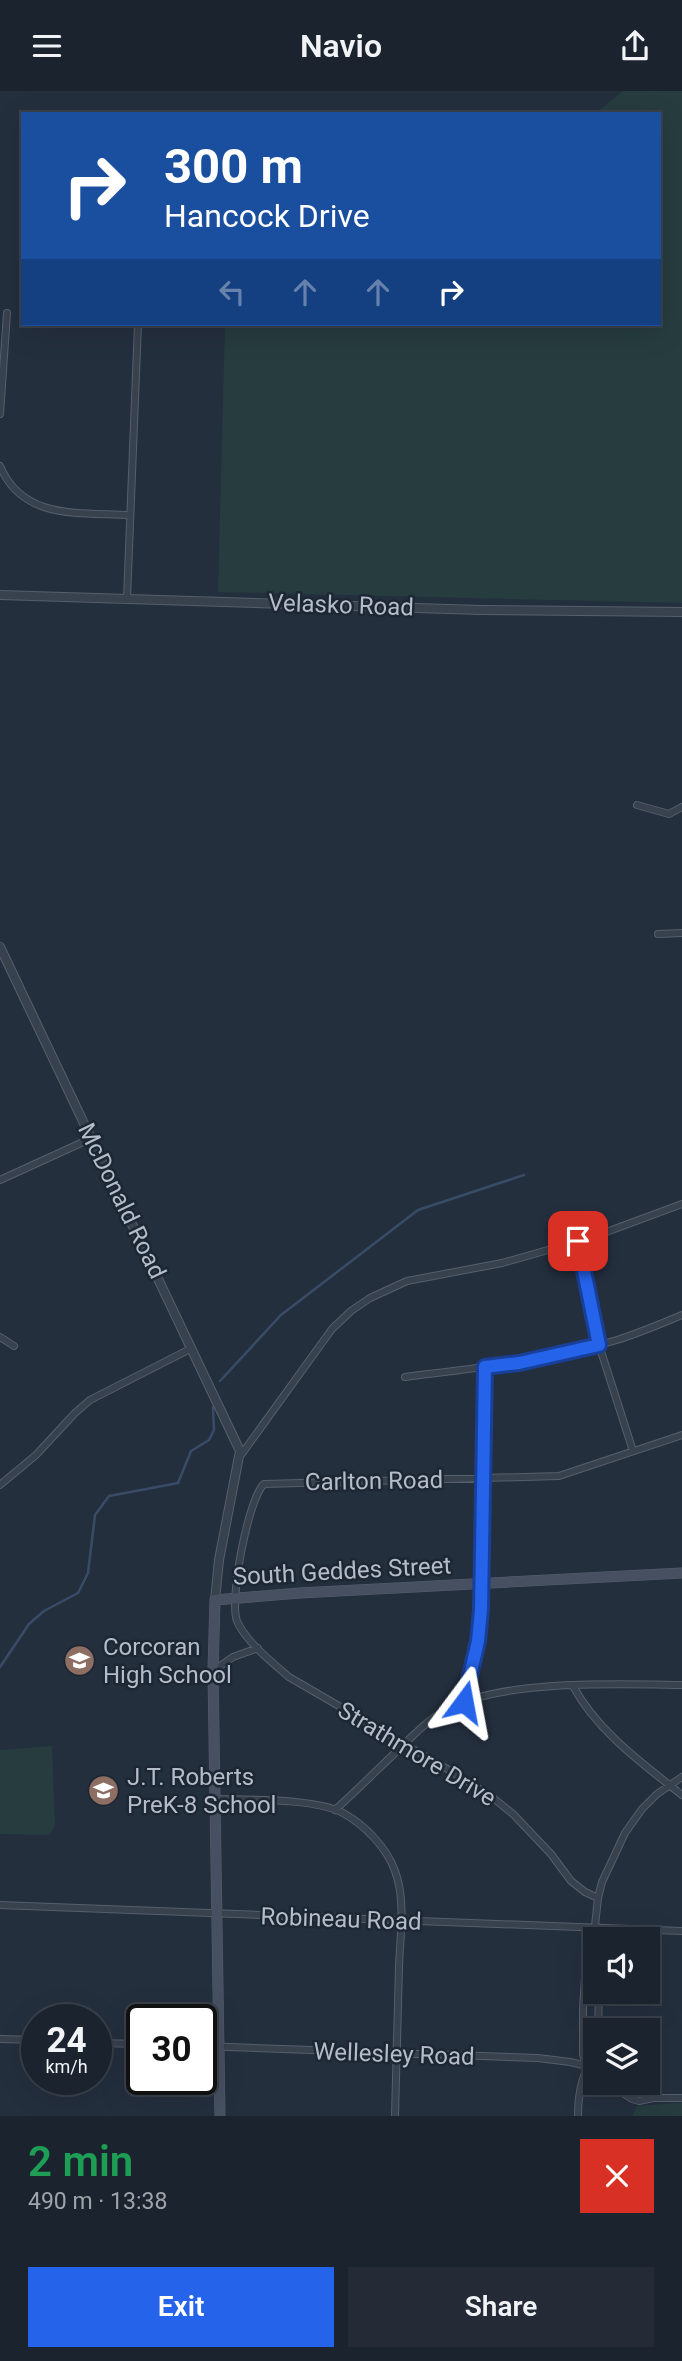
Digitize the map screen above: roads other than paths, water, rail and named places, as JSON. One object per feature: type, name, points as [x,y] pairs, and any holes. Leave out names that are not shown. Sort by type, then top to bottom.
[{"type":"main road","name":"South Geddes Street","points":[[215,1600],[682,1573]]},
{"type":"main road","points":[[215,1600],[213,1671],[220,2116]]},
{"type":"street","points":[[0,414],[7,313]]},
{"type":"street","points":[[127,599],[138,326]]},
{"type":"street","points":[[0,466],[15,490],[39,506],[54,510],[130,515]]},
{"type":"street","name":"Velasko Road","points":[[0,595],[481,610],[682,612]]},
{"type":"street","points":[[637,805],[669,814],[682,807]]},
{"type":"street","points":[[658,934],[682,933]]},
{"type":"street","name":"McDonald Road","points":[[0,947],[236,1441],[240,1456]]},
{"type":"street","points":[[0,1180],[92,1138]]},
{"type":"street","points":[[215,1600],[219,1560],[240,1456],[332,1329],[351,1311],[370,1298],[407,1281],[502,1263],[578,1241],[682,1204]]},
{"type":"street","points":[[578,1241],[599,1345],[633,1451]]},
{"type":"street","points":[[405,1377],[530,1360],[599,1345],[682,1315]]},
{"type":"street","points":[[0,1337],[14,1346]]},
{"type":"street","points":[[0,1485],[36,1455],[90,1400],[192,1348]]},
{"type":"street","points":[[464,1702],[478,1641],[485,1367]]},
{"type":"street","name":"Carlton Road","points":[[234,1599],[246,1535],[256,1498],[264,1484],[559,1476],[682,1436]]},
{"type":"street","name":"Strathmore Drive","points":[[234,1599],[236,1618],[258,1648],[289,1677],[492,1797],[513,1814],[551,1854],[571,1881],[598,1898]]},
{"type":"street","points":[[213,1671],[233,1657],[258,1648]]},
{"type":"street","points":[[335,1810],[438,1715],[464,1702],[506,1691],[573,1686],[682,1685]]},
{"type":"street","points":[[573,1686],[588,1712],[651,1772],[682,1795]]},
{"type":"street","points":[[596,1927],[598,1898],[612,1857],[625,1833],[642,1809],[682,1777]]},
{"type":"street","points":[[216,1799],[316,1805],[335,1810],[366,1830],[387,1853],[400,1886],[395,2116]]},
{"type":"street","name":"Robineau Road","points":[[0,1905],[401,1921],[583,1933]]},
{"type":"street","name":"Robineau Road","points":[[660,1932],[682,1931]]},
{"type":"street","points":[[0,2039],[21,2040]]},
{"type":"street","name":"Wellesley Road","points":[[219,2047],[538,2058],[583,2065]]},
{"type":"street","points":[[578,2116],[583,2079]]},
{"type":"street","points":[[626,2095],[639,2101],[682,2098]]},
{"type":"street","points":[[649,2095],[653,2098]]},
{"type":"waterway","points":[[220,1381],[281,1315],[418,1210],[524,1175]]},
{"type":"waterway","points":[[0,1667],[29,1624],[44,1611],[78,1593],[88,1573],[95,1515],[109,1496],[178,1483],[191,1451],[209,1440],[214,1430],[213,1407]]},
{"type":"place","name":"Corcoran High School","points":[[80,1661]]},
{"type":"place","name":"J.T. Roberts PreK-8 School","points":[[104,1791]]}]
